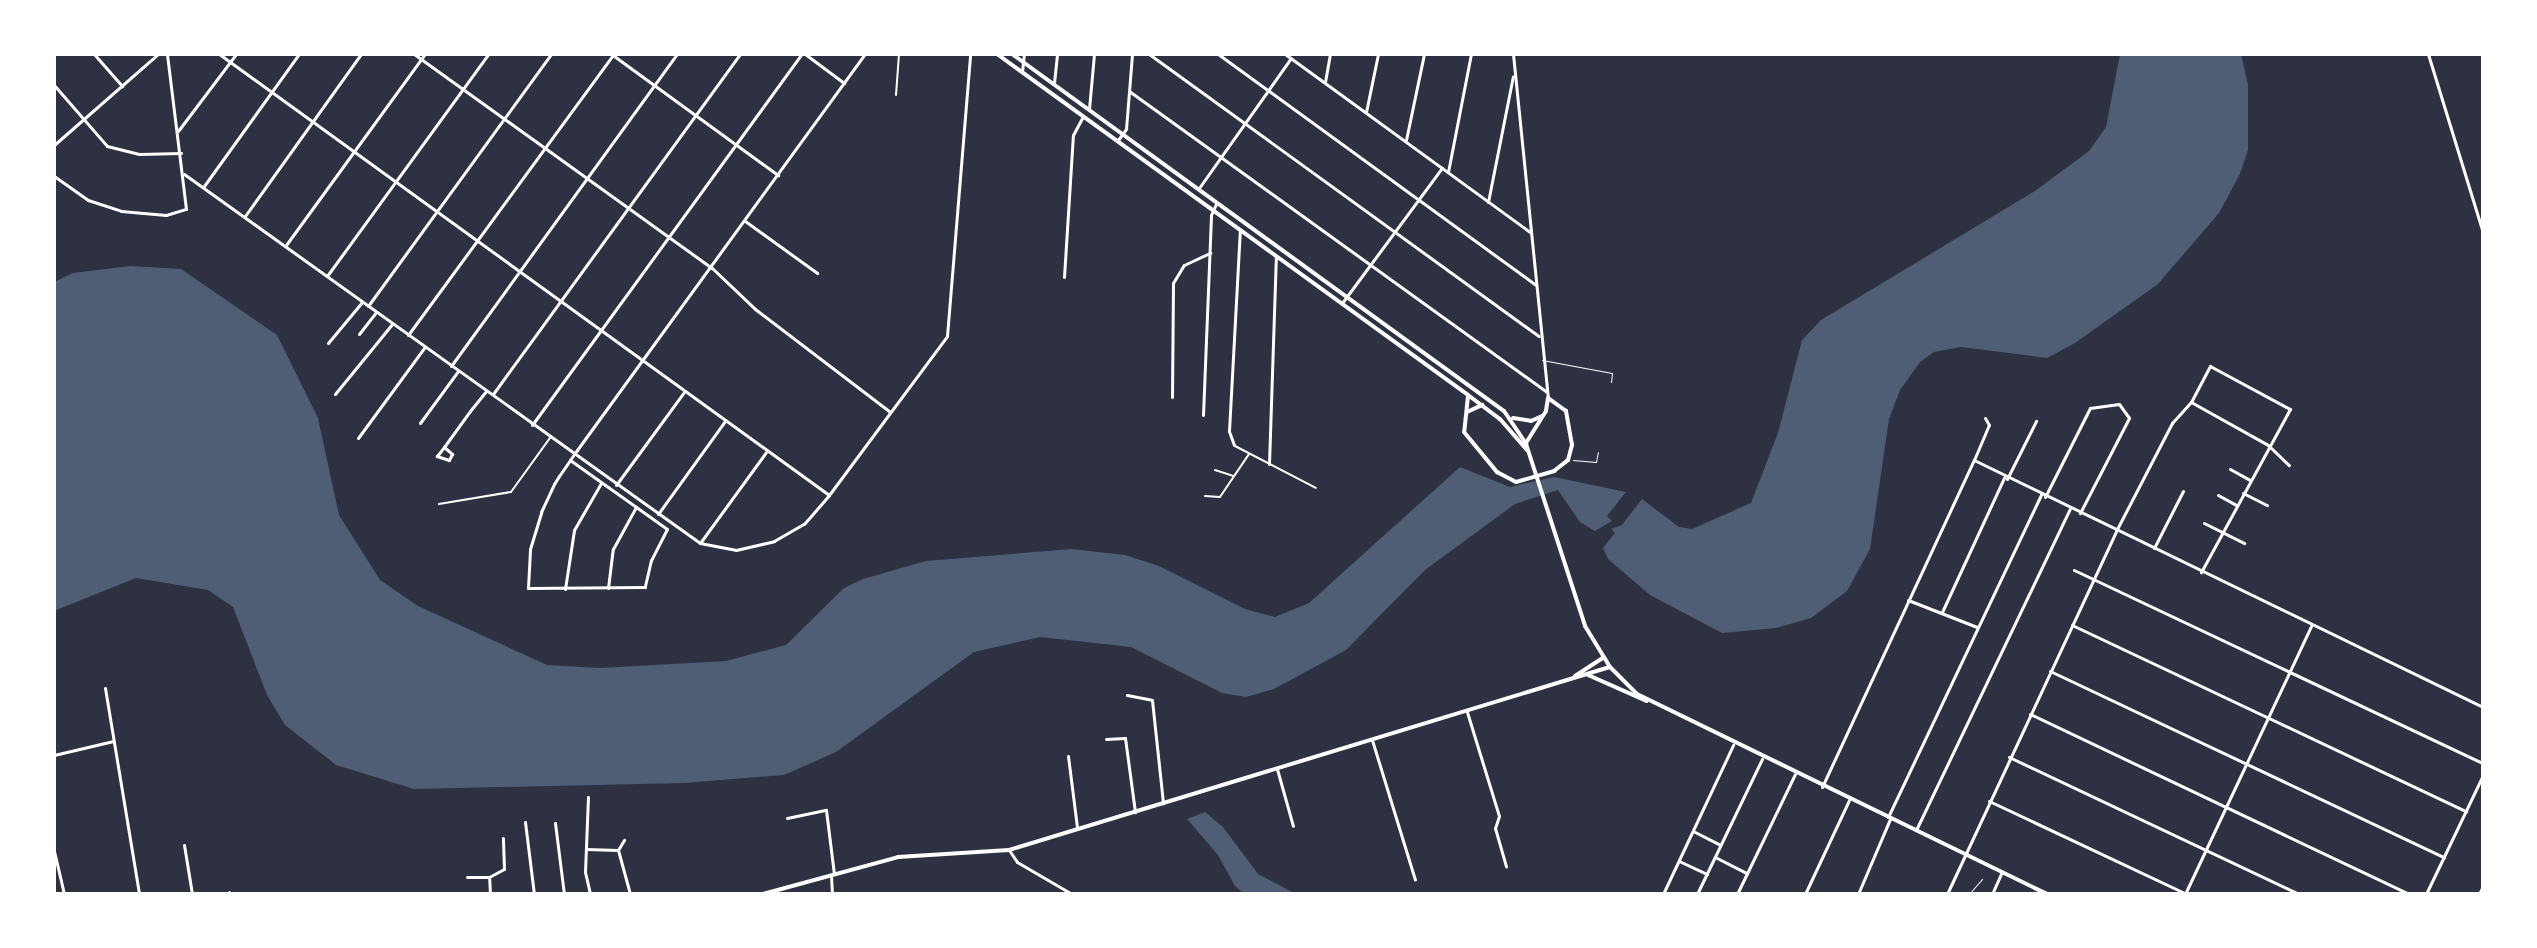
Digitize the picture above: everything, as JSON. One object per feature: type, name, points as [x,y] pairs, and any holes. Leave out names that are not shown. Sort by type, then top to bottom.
[{"type":"main road","points":[[997,54],[1482,405],[1507,425],[1532,459]]},
{"type":"main road","points":[[1012,54],[1349,296],[1510,418],[1535,466],[1580,615],[1610,667],[1647,701]]},
{"type":"main road","points":[[1468,395],[1464,432],[1510,481],[1550,473],[1568,460],[1572,445],[1568,414],[1548,395]]},
{"type":"main road","points":[[1526,444],[1544,414],[1548,395]]},
{"type":"main road","points":[[1467,412],[1482,405]]},
{"type":"main road","points":[[1510,418],[1531,421],[1544,414]]},
{"type":"main road","points":[[1575,676],[1603,658]]},
{"type":"main road","points":[[763,894],[904,856],[1009,850],[1610,667]]},
{"type":"main road","points":[[1586,674],[2047,894]]},
{"type":"street","points":[[94,54],[122,86]]},
{"type":"street","points":[[54,145],[158,54]]},
{"type":"street","points":[[54,176],[104,206],[166,215],[188,206],[167,54]]},
{"type":"street","points":[[219,54],[829,495]]},
{"type":"street","points":[[178,131],[236,54]]},
{"type":"street","points":[[204,186],[299,54]]},
{"type":"street","points":[[245,216],[361,54]]},
{"type":"street","points":[[414,54],[712,268],[755,309],[890,412]]},
{"type":"street","points":[[286,246],[425,54]]},
{"type":"street","points":[[327,276],[488,54]]},
{"type":"street","points":[[368,306],[551,54]]},
{"type":"street","points":[[408,335],[613,54],[778,175]]},
{"type":"street","points":[[451,366],[677,54]]},
{"type":"street","points":[[492,395],[740,54]]},
{"type":"street","points":[[532,425],[804,54],[844,83]]},
{"type":"street","points":[[570,460],[667,531],[651,560],[645,586],[531,590],[525,583],[533,534],[546,499],[570,460],[865,54]]},
{"type":"street","points":[[896,95],[899,54]]},
{"type":"street","points":[[184,174],[424,349],[700,543],[736,550],[774,541],[804,524],[829,495],[950,327],[970,54]]},
{"type":"street","points":[[1022,72],[1024,54]]},
{"type":"street","points":[[1054,83],[1057,54]]},
{"type":"street","points":[[1089,109],[1094,54]]},
{"type":"street","points":[[1118,140],[1123,133],[1132,54]]},
{"type":"street","points":[[1149,54],[1539,336]]},
{"type":"street","points":[[1218,54],[1535,284]]},
{"type":"street","points":[[1285,54],[1531,233]]},
{"type":"street","points":[[1324,82],[1330,54]]},
{"type":"street","points":[[1366,112],[1378,54]]},
{"type":"street","points":[[1406,141],[1424,54]]},
{"type":"street","points":[[1448,172],[1471,54]]},
{"type":"street","points":[[1513,54],[1539,336],[1548,395]]},
{"type":"street","points":[[2428,54],[2483,233]]},
{"type":"street","points":[[1199,188],[1291,58]]},
{"type":"street","points":[[1488,202],[1514,70]]},
{"type":"street","points":[[54,85],[82,120],[113,149],[181,153]]},
{"type":"street","points":[[1129,91],[1373,263],[1548,395]]},
{"type":"street","points":[[1064,277],[1072,145],[1083,116]]},
{"type":"street","points":[[1342,304],[1442,168]]},
{"type":"street","points":[[1203,415],[1210,253],[1213,210],[1217,201]]},
{"type":"street","points":[[745,221],[817,273]]},
{"type":"street","points":[[1240,229],[1229,431],[1234,445],[1316,488]]},
{"type":"street","points":[[1172,397],[1173,283],[1184,265],[1210,253]]},
{"type":"street","points":[[1269,464],[1276,255]]},
{"type":"street","points":[[328,343],[362,302]]},
{"type":"street","points":[[359,334],[376,312]]},
{"type":"street","points":[[335,394],[392,324]]},
{"type":"street","points":[[358,438],[424,349]]},
{"type":"street","points":[[1947,894],[2116,531],[2172,423],[2191,402],[2210,366],[2289,406],[2288,416],[2268,445],[2201,572]]},
{"type":"street","points":[[420,423],[458,371]]},
{"type":"street","points":[[444,447],[486,391]]},
{"type":"street","points":[[616,485],[684,392]]},
{"type":"street","points":[[2191,402],[2268,445],[2289,465]]},
{"type":"street","points":[[1858,894],[1977,627],[2043,496],[2090,408],[2119,404],[2129,418],[2080,514]]},
{"type":"street","points":[[1822,787],[1974,460],[1989,425],[1985,418]]},
{"type":"street","points":[[658,514],[725,421]]},
{"type":"street","points":[[1942,612],[2036,421]]},
{"type":"street","points":[[439,504],[511,492],[550,438]]},
{"type":"street","points":[[700,543],[767,451]]},
{"type":"street","points":[[1205,496],[1220,497],[1249,454]]},
{"type":"street","points":[[1974,460],[2483,707]]},
{"type":"street","points":[[2230,469],[2250,480]]},
{"type":"street","points":[[1215,470],[1234,477]]},
{"type":"street","points":[[565,589],[574,530],[601,483]]},
{"type":"street","points":[[2154,549],[2183,491]]},
{"type":"street","points":[[2243,493],[2267,505]]},
{"type":"street","points":[[2218,495],[2236,506]]},
{"type":"street","points":[[608,588],[613,549],[636,507]]},
{"type":"street","points":[[1916,831],[2070,509]]},
{"type":"street","points":[[2204,523],[2244,543]]},
{"type":"street","points":[[2074,570],[2483,763]]},
{"type":"street","points":[[1908,600],[1977,627]]},
{"type":"street","points":[[2072,625],[2466,811]]},
{"type":"street","points":[[1989,801],[2186,894],[2311,625]]},
{"type":"street","points":[[2050,671],[2444,857]]},
{"type":"street","points":[[105,688],[139,894]]},
{"type":"street","points":[[1127,695],[1152,700],[1163,803]]},
{"type":"street","points":[[1467,712],[1499,816],[1495,828],[1506,866]]},
{"type":"street","points":[[2030,714],[2409,894]]},
{"type":"street","points":[[1106,739],[1125,738],[1135,812]]},
{"type":"street","points":[[1372,740],[1415,880]]},
{"type":"street","points":[[54,755],[114,741]]},
{"type":"street","points":[[1663,894],[1733,745]]},
{"type":"street","points":[[1068,756],[1078,829]]},
{"type":"street","points":[[2009,757],[2299,894]]},
{"type":"street","points":[[1697,894],[1762,759]]},
{"type":"street","points":[[1277,769],[1293,826]]},
{"type":"street","points":[[1737,894],[1795,774]]},
{"type":"street","points":[[2426,894],[2483,775]]},
{"type":"street","points":[[588,797],[586,849],[590,894]]},
{"type":"street","points":[[1805,894],[1849,800]]},
{"type":"street","points":[[787,818],[826,810],[832,894]]},
{"type":"street","points":[[525,822],[534,894]]},
{"type":"street","points":[[555,823],[564,894]]},
{"type":"street","points":[[1693,831],[1720,845]]},
{"type":"street","points":[[467,877],[489,877],[504,869],[503,838]]},
{"type":"street","points":[[624,840],[618,850],[630,894]]},
{"type":"street","points":[[184,845],[192,894]]},
{"type":"street","points":[[586,849],[618,850]]},
{"type":"street","points":[[1009,850],[1017,862],[1072,894]]},
{"type":"street","points":[[54,851],[64,894]]},
{"type":"street","points":[[1715,857],[1747,873]]},
{"type":"street","points":[[1679,861],[1707,874]]},
{"type":"street","points":[[1992,894],[2002,872]]},
{"type":"street","points":[[489,877],[490,894]]},
{"type":"street","points":[[2479,894],[2483,886]]},
{"type":"lane","points":[[1542,360],[1612,373],[1611,382]]},
{"type":"lane","points":[[1568,460],[1596,462],[1598,452]]},
{"type":"lane","points":[[1969,894],[1982,879]]},
{"type":"water","points":[[2120,54],[2241,54],[2248,85],[2248,150],[2240,174],[2219,213],[2158,284],[2075,343],[2047,358],[1961,347],[1934,352],[1920,362],[1900,390],[1889,419],[1870,549],[1847,591],[1811,618],[1776,628],[1722,633],[1650,595],[1608,559],[1603,548],[1615,533],[1611,529],[1622,525],[1642,499],[1679,527],[1692,529],[1751,503],[1778,433],[1802,340],[1821,320],[2035,191],[2089,151],[2106,127]]},
{"type":"water","points":[[130,266],[181,269],[277,335],[318,418],[339,515],[380,580],[418,606],[547,665],[600,668],[726,661],[786,645],[844,588],[863,579],[926,561],[1072,549],[1125,555],[1159,566],[1245,609],[1275,617],[1309,603],[1460,467],[1510,487],[1554,477],[1626,492],[1607,516],[1612,521],[1595,531],[1580,522],[1558,490],[1515,504],[1425,570],[1346,650],[1274,689],[1246,697],[1222,693],[1131,647],[1040,637],[974,652],[836,752],[784,775],[684,783],[414,789],[336,765],[285,725],[267,695],[233,607],[208,590],[136,578],[54,611],[54,282],[73,273]]},
{"type":"water","points":[[1205,812],[1223,827],[1258,874],[1296,894],[1244,894],[1235,886],[1218,855],[1187,819]]}]
